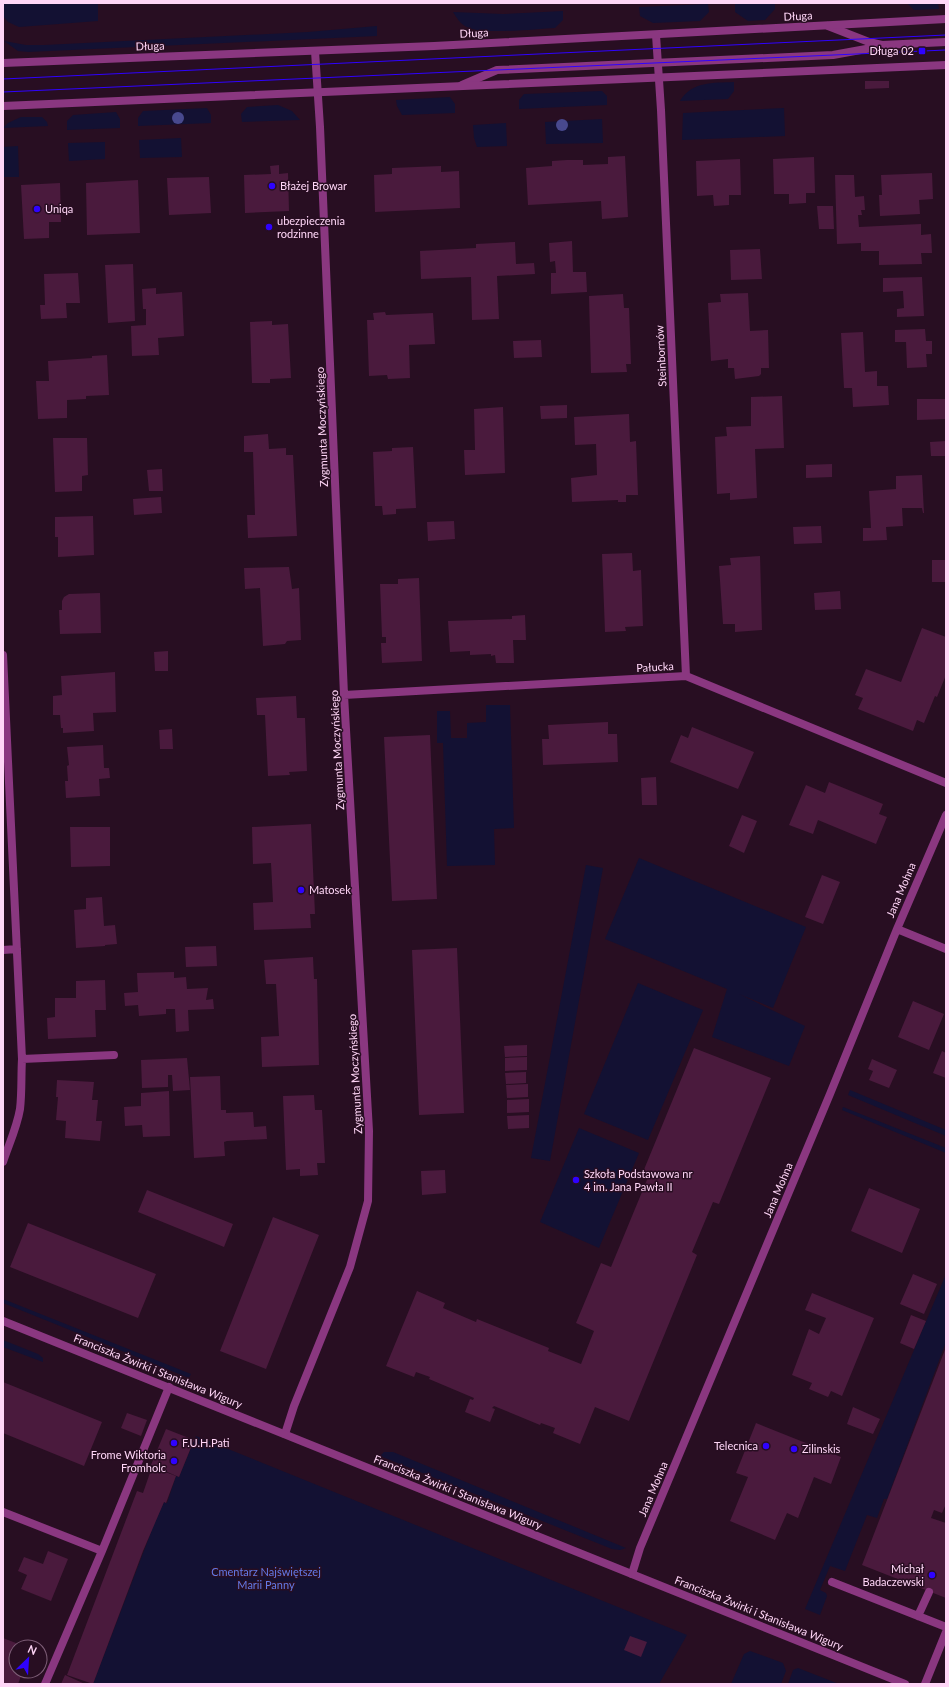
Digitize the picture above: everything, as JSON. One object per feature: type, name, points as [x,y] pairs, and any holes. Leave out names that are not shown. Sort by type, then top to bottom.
[{"type":"street","name":"Długa","points":[[3,64],[656,35],[946,19]]},
{"type":"street","points":[[824,26],[833,27],[869,42],[888,45]]},
{"type":"street","name":"Steinbornów","points":[[656,35],[686,676]]},
{"type":"street","points":[[458,86],[497,70],[833,55],[888,45],[946,42]]},
{"type":"street","name":"Zygmunta Moczyńskiego","points":[[285,1434],[294,1406],[350,1268],[368,1201],[369,1131],[344,696],[314,51]]},
{"type":"street","points":[[3,106],[946,65]]},
{"type":"street","points":[[3,655],[22,1059],[22,1092],[19,1110],[14,1132],[3,1162]]},
{"type":"street","name":"Pałucka","points":[[344,696],[686,676],[946,783]]},
{"type":"street","name":"Jana Mohna","points":[[632,1574],[640,1548],[827,1101],[897,929],[946,815]]},
{"type":"street","points":[[897,929],[946,949]]},
{"type":"street","points":[[3,950],[16,949]]},
{"type":"street","points":[[22,1059],[114,1055]]},
{"type":"street","name":"Franciszka Żwirki i Stanisława Wigury","points":[[3,1320],[632,1574],[886,1680],[905,1684]]},
{"type":"street","points":[[45,1684],[102,1551],[169,1387]]},
{"type":"street","points":[[3,1512],[102,1551]]},
{"type":"street","points":[[832,1582],[946,1627]]},
{"type":"street","points":[[918,1616],[929,1592]]},
{"type":"street","points":[[925,1684],[946,1632]]},
{"type":"green space","points":[[3,3],[98,3],[98,21],[19,27],[8,22],[3,16]]},
{"type":"green space","points":[[735,3],[775,3],[775,9],[765,20],[748,21],[735,12]]},
{"type":"green space","points":[[907,3],[938,3],[939,9],[914,10]]},
{"type":"green space","points":[[708,4],[709,12],[700,21],[653,23],[640,16],[639,7]]},
{"type":"green space","points":[[563,11],[563,20],[555,28],[496,31],[484,31],[467,27],[457,19],[453,12],[503,14]]},
{"type":"green space","points":[[377,26],[377,36],[28,52],[18,51],[4,41],[26,45],[44,45],[308,32]]},
{"type":"green space","points":[[734,82],[734,91],[728,99],[680,101],[685,94],[697,86],[711,83]]},
{"type":"green space","points":[[602,91],[607,96],[607,105],[519,109],[519,100],[524,94]]},
{"type":"green space","points":[[450,97],[455,104],[455,113],[402,115],[397,106],[396,100]]},
{"type":"green space","points":[[278,105],[292,111],[300,120],[242,122],[241,114],[247,107]]},
{"type":"green space","points":[[207,108],[211,115],[211,123],[138,126],[138,118],[143,111]]},
{"type":"green space","points":[[784,108],[785,136],[682,140],[683,113]]},
{"type":"green space","points":[[116,112],[120,119],[120,128],[67,130],[67,121],[73,115]]},
{"type":"green space","points":[[21,117],[42,117],[47,122],[48,126],[3,128],[8,123]]},
{"type":"green space","points":[[602,119],[603,143],[546,144],[545,122]]},
{"type":"green space","points":[[506,123],[507,146],[477,147],[474,138],[473,125]]},
{"type":"green space","points":[[181,138],[182,157],[140,158],[139,140]]},
{"type":"green space","points":[[105,142],[105,159],[69,161],[68,143]]},
{"type":"green space","points":[[18,146],[19,177],[3,177],[3,147]]},
{"type":"green space","points":[[486,705],[510,705],[514,828],[494,829],[495,865],[447,866],[443,743],[437,743],[437,711],[450,711],[451,738],[467,738],[467,723],[486,722]]},
{"type":"green space","points":[[639,858],[806,927],[773,1008],[739,994],[805,1026],[789,1066],[712,1037],[727,989],[605,939]]},
{"type":"green space","points":[[586,865],[603,868],[550,1161],[531,1158]]},
{"type":"green space","points":[[638,983],[703,1010],[648,1140],[584,1114]]},
{"type":"green space","points":[[850,1090],[946,1130],[946,1136],[848,1095]]},
{"type":"green space","points":[[843,1107],[946,1148],[946,1153],[842,1110]]},
{"type":"green space","points":[[579,1128],[639,1153],[599,1248],[540,1222]]},
{"type":"green space","points":[[946,1274],[946,1342],[887,1499],[884,1499],[877,1518],[867,1515],[845,1571],[830,1566],[820,1590],[826,1593],[827,1596],[820,1615],[805,1609]]},
{"type":"green space","points":[[3,1299],[191,1374],[189,1378],[3,1303]]},
{"type":"green space","points":[[3,1340],[38,1354],[43,1358],[43,1362],[3,1347]]},
{"type":"green space","name":"Cmentarz Najświętszej Marii Panny","points":[[196,1436],[687,1635],[659,1684],[93,1684],[153,1527],[164,1502],[167,1503],[176,1476],[179,1477]]},
{"type":"green space","points":[[384,1452],[393,1452],[626,1548],[620,1550],[612,1549],[380,1456]]},
{"type":"green space","points":[[750,1651],[783,1663],[786,1671],[781,1684],[731,1684],[744,1654]]},
{"type":"green space","points":[[798,1668],[839,1684],[788,1684],[793,1670]]},
{"type":"building","points":[[865,81],[889,81],[889,88],[865,89]]},
{"type":"building","points":[[625,156],[628,217],[602,219],[601,201],[528,205],[526,168],[552,166],[552,161],[567,160],[583,160],[583,165],[608,164],[608,157]]},
{"type":"building","points":[[814,157],[815,193],[806,193],[806,203],[789,204],[789,194],[774,194],[773,159]]},
{"type":"building","points":[[740,159],[741,195],[729,195],[729,205],[714,206],[713,195],[697,196],[696,161]]},
{"type":"building","points":[[279,165],[279,174],[288,173],[289,211],[245,213],[244,175],[271,174],[270,166]]},
{"type":"building","points":[[441,166],[441,172],[459,171],[460,208],[375,212],[374,175],[392,174],[392,168]]},
{"type":"building","points":[[932,173],[933,199],[919,200],[920,214],[880,216],[879,195],[882,195],[881,175]]},
{"type":"building","points":[[835,175],[854,175],[855,197],[864,196],[865,210],[861,210],[862,215],[858,215],[859,227],[921,224],[921,235],[931,234],[932,253],[921,253],[922,264],[879,265],[879,251],[861,251],[861,243],[837,244]]},
{"type":"building","points":[[209,177],[211,213],[169,215],[167,178]]},
{"type":"building","points":[[138,180],[140,233],[87,235],[86,183]]},
{"type":"building","points":[[60,183],[61,222],[49,222],[49,238],[24,239],[21,185]]},
{"type":"building","points":[[817,206],[833,206],[834,229],[819,229]]},
{"type":"building","points":[[572,241],[573,272],[586,272],[587,292],[551,294],[551,273],[556,273],[555,261],[550,262],[549,243]]},
{"type":"building","points":[[515,242],[516,264],[534,263],[535,274],[497,276],[499,319],[472,320],[471,277],[421,279],[420,251],[476,248],[476,244]]},
{"type":"building","points":[[760,249],[762,279],[731,280],[730,250]]},
{"type":"building","points":[[133,264],[135,321],[108,323],[105,265]]},
{"type":"building","points":[[78,273],[80,303],[66,303],[67,318],[41,319],[40,305],[45,305],[44,274]]},
{"type":"building","points":[[922,277],[924,316],[897,317],[897,309],[904,308],[903,291],[883,292],[883,278]]},
{"type":"building","points":[[156,288],[156,294],[182,292],[184,336],[158,338],[159,355],[132,356],[131,326],[146,325],[146,309],[143,309],[142,289]]},
{"type":"building","points":[[748,293],[750,331],[768,330],[769,368],[761,368],[761,374],[759,376],[735,379],[734,368],[728,368],[728,359],[711,361],[708,303],[721,302],[720,294]]},
{"type":"building","points":[[623,294],[624,308],[629,308],[631,364],[626,364],[627,372],[591,373],[589,296]]},
{"type":"building","points":[[385,312],[386,315],[433,313],[435,344],[409,345],[410,378],[388,379],[387,375],[369,376],[367,320],[374,320],[373,313]]},
{"type":"building","points":[[272,321],[272,325],[288,324],[291,378],[270,379],[270,383],[252,383],[250,322]]},
{"type":"building","points":[[925,329],[926,341],[932,341],[932,354],[926,354],[927,367],[907,368],[906,342],[895,342],[895,330]]},
{"type":"building","points":[[863,332],[865,372],[877,371],[877,386],[888,386],[889,405],[853,407],[852,388],[844,388],[841,333]]},
{"type":"building","points":[[541,340],[542,357],[514,358],[513,341]]},
{"type":"building","points":[[107,355],[109,395],[86,396],[86,399],[67,400],[67,418],[38,419],[36,381],[49,381],[48,361],[92,358],[92,356]]},
{"type":"building","points":[[782,396],[784,448],[755,449],[757,498],[730,500],[730,493],[717,494],[715,437],[727,436],[726,427],[751,426],[751,397]]},
{"type":"building","points":[[917,399],[946,399],[946,419],[917,420]]},
{"type":"building","points":[[567,405],[567,418],[541,419],[540,406]]},
{"type":"building","points":[[503,407],[505,473],[465,475],[464,450],[475,450],[474,409]]},
{"type":"building","points":[[629,414],[630,442],[636,441],[638,495],[626,495],[626,502],[618,502],[618,500],[572,502],[571,478],[597,475],[596,444],[575,445],[574,417]]},
{"type":"building","points":[[268,434],[269,449],[286,448],[286,455],[293,455],[297,536],[248,538],[247,515],[255,515],[253,452],[244,452],[244,436]]},
{"type":"building","points":[[53,438],[87,438],[88,475],[82,476],[82,491],[55,492]]},
{"type":"building","points":[[946,441],[946,456],[931,456],[930,442]]},
{"type":"building","points":[[413,447],[416,508],[396,509],[396,514],[383,515],[382,506],[375,506],[373,452],[392,451],[392,448]]},
{"type":"building","points":[[832,464],[832,477],[806,478],[806,465]]},
{"type":"building","points":[[162,469],[163,491],[149,491],[147,470]]},
{"type":"building","points":[[922,475],[924,513],[922,508],[902,508],[903,526],[886,527],[887,540],[863,541],[863,528],[871,528],[869,491],[896,489],[896,476]]},
{"type":"building","points":[[161,497],[162,513],[134,515],[133,499]]},
{"type":"building","points":[[93,516],[94,555],[58,557],[58,537],[55,537],[55,517]]},
{"type":"building","points":[[454,521],[455,539],[428,541],[427,522]]},
{"type":"building","points":[[821,526],[822,543],[794,544],[793,527]]},
{"type":"building","points":[[632,553],[633,571],[641,570],[643,626],[625,627],[626,631],[605,632],[602,554]]},
{"type":"building","points":[[760,556],[762,630],[735,632],[735,624],[723,624],[719,566],[731,565],[730,558]]},
{"type":"building","points":[[932,560],[946,560],[946,582],[932,582]]},
{"type":"building","points":[[289,567],[292,589],[299,588],[301,640],[287,641],[285,644],[263,646],[260,588],[245,589],[244,568]]},
{"type":"building","points":[[419,578],[422,661],[382,663],[381,643],[386,643],[386,637],[382,637],[380,584],[398,584],[398,579]]},
{"type":"building","points":[[840,591],[841,609],[815,610],[814,593]]},
{"type":"building","points":[[100,593],[101,633],[60,634],[59,610],[62,610],[62,601],[64,597],[69,594]]},
{"type":"building","points":[[525,615],[526,640],[513,640],[514,663],[496,663],[495,655],[491,656],[491,654],[470,655],[470,651],[450,652],[448,621],[512,619],[512,616]]},
{"type":"building","points":[[922,628],[946,637],[946,675],[937,697],[935,696],[924,723],[917,720],[913,731],[858,709],[863,698],[855,695],[866,669],[901,682]]},
{"type":"building","points":[[168,651],[168,671],[155,671],[154,652]]},
{"type":"building","points":[[115,672],[116,712],[93,713],[94,731],[63,733],[60,715],[53,715],[53,696],[62,695],[61,676]]},
{"type":"building","points":[[296,696],[297,718],[305,718],[307,771],[289,772],[290,775],[268,776],[265,715],[257,715],[256,698]]},
{"type":"building","points":[[608,722],[608,734],[617,734],[618,762],[543,765],[542,739],[549,739],[548,725]]},
{"type":"building","points":[[692,727],[754,752],[738,789],[670,762],[681,735],[688,738]]},
{"type":"building","points":[[172,729],[173,749],[160,749],[159,730]]},
{"type":"building","points":[[430,735],[437,899],[392,901],[384,737]]},
{"type":"building","points":[[103,745],[104,768],[109,768],[110,778],[99,779],[100,796],[66,798],[65,781],[68,781],[67,766],[69,765],[67,747]]},
{"type":"building","points":[[656,777],[657,805],[642,805],[641,778]]},
{"type":"building","points":[[829,782],[883,804],[879,814],[887,817],[876,844],[818,820],[813,834],[789,825],[806,785],[825,793]]},
{"type":"building","points":[[742,815],[757,821],[744,853],[729,846]]},
{"type":"building","points":[[311,824],[315,914],[310,914],[311,928],[254,930],[253,903],[273,902],[271,863],[253,864],[252,827]]},
{"type":"building","points":[[70,827],[110,827],[110,866],[71,867]]},
{"type":"building","points":[[822,875],[840,882],[823,924],[805,917]]},
{"type":"building","points":[[102,897],[104,926],[115,925],[117,944],[76,948],[74,910],[86,909],[86,898]]},
{"type":"building","points":[[216,946],[217,966],[186,967],[185,947]]},
{"type":"building","points":[[457,948],[464,1113],[419,1115],[412,950]]},
{"type":"building","points":[[313,957],[314,979],[317,979],[319,1065],[262,1067],[261,1037],[279,1036],[276,984],[266,984],[264,960]]},
{"type":"building","points":[[174,972],[174,978],[186,977],[187,989],[208,988],[206,1000],[213,999],[214,1009],[188,1010],[189,1031],[176,1032],[175,1009],[166,1009],[166,1014],[139,1016],[138,1005],[125,1006],[124,993],[138,992],[137,973]]},
{"type":"building","points":[[105,980],[106,1010],[95,1010],[96,1037],[48,1039],[47,1018],[55,1017],[55,998],[76,998],[76,981]]},
{"type":"building","points":[[913,1001],[944,1014],[929,1050],[898,1037]]},
{"type":"building","points":[[527,1045],[527,1056],[505,1057],[504,1046]]},
{"type":"building","points":[[694,1048],[771,1078],[719,1204],[713,1202],[692,1252],[697,1255],[629,1421],[595,1407],[580,1444],[553,1433],[555,1428],[541,1423],[540,1425],[494,1406],[492,1408],[495,1409],[490,1422],[465,1412],[470,1399],[473,1400],[474,1398],[429,1379],[430,1377],[416,1372],[414,1377],[386,1366],[417,1291],[445,1303],[443,1308],[476,1322],[477,1319],[549,1348],[548,1351],[581,1364],[594,1331],[576,1323],[601,1263],[611,1267],[649,1175],[643,1172]]},
{"type":"building","points":[[942,1051],[946,1053],[946,1078],[933,1073]]},
{"type":"building","points":[[527,1057],[527,1070],[505,1071],[505,1058]]},
{"type":"building","points":[[187,1058],[190,1090],[173,1091],[172,1075],[168,1075],[168,1087],[142,1088],[141,1060]]},
{"type":"building","points":[[872,1059],[897,1070],[889,1088],[869,1080],[873,1071],[868,1069]]},
{"type":"building","points":[[526,1072],[526,1083],[506,1084],[505,1073]]},
{"type":"building","points":[[220,1076],[221,1110],[226,1110],[226,1113],[253,1112],[254,1127],[266,1126],[267,1139],[227,1141],[224,1142],[225,1156],[194,1158],[190,1077]]},
{"type":"building","points":[[57,1080],[94,1082],[92,1100],[98,1100],[96,1121],[102,1121],[100,1141],[65,1138],[66,1121],[56,1120],[58,1097],[56,1097]]},
{"type":"building","points":[[528,1084],[528,1097],[507,1098],[506,1085]]},
{"type":"building","points":[[169,1091],[170,1136],[143,1137],[142,1125],[125,1126],[124,1107],[141,1106],[141,1093]]},
{"type":"building","points":[[314,1095],[315,1110],[322,1110],[325,1163],[317,1163],[318,1175],[300,1176],[300,1169],[286,1170],[283,1096]]},
{"type":"building","points":[[529,1099],[529,1112],[507,1113],[507,1100]]},
{"type":"building","points":[[529,1115],[529,1128],[508,1129],[507,1116]]},
{"type":"building","points":[[445,1170],[446,1193],[422,1195],[421,1171]]},
{"type":"building","points":[[869,1188],[920,1209],[902,1253],[851,1231]]},
{"type":"building","points":[[147,1190],[233,1224],[224,1247],[138,1212]]},
{"type":"building","points":[[273,1217],[319,1235],[266,1369],[220,1351]]},
{"type":"building","points":[[28,1223],[156,1274],[138,1318],[10,1267]]},
{"type":"building","points":[[913,1274],[937,1284],[924,1314],[900,1304]]},
{"type":"building","points":[[812,1293],[874,1318],[842,1396],[831,1391],[828,1397],[809,1389],[812,1383],[792,1375],[809,1329],[819,1334],[826,1318],[805,1310]]},
{"type":"building","points":[[911,1315],[926,1321],[914,1349],[900,1343]]},
{"type":"building","points":[[946,1347],[946,1504],[942,1513],[934,1510],[931,1518],[946,1523],[946,1598],[862,1565]]},
{"type":"building","points":[[3,1382],[102,1422],[84,1466],[3,1433]]},
{"type":"building","points":[[853,1407],[880,1419],[873,1434],[847,1424]]},
{"type":"building","points":[[127,1413],[147,1420],[141,1436],[121,1428]]},
{"type":"building","points":[[756,1423],[841,1457],[831,1484],[814,1477],[798,1518],[787,1513],[775,1540],[730,1521],[748,1477],[736,1473]]},
{"type":"building","points":[[166,1429],[194,1440],[179,1477],[151,1465]]},
{"type":"building","points":[[152,1467],[176,1476],[166,1503],[164,1502],[143,1551],[93,1684],[67,1675],[137,1491],[143,1493]]},
{"type":"building","points":[[48,1551],[68,1559],[51,1601],[21,1589],[27,1575],[18,1571],[24,1557],[43,1564]]},
{"type":"building","points":[[630,1636],[647,1642],[641,1657],[624,1650]]},
{"type":"building","points":[[3,1638],[8,1640],[8,1679],[20,1679],[18,1684],[3,1683]]},
{"type":"building","points":[[65,1675],[85,1684],[61,1684]]},
{"type":"tram line","points":[[3,79],[946,35]]},
{"type":"tram line","points":[[3,92],[946,50]]},
{"type":"place","name":"Długa 02","points":[[922,51]]},
{"type":"place","name":"Błażej Browar","points":[[272,186]]},
{"type":"place","name":"Uniqa","points":[[37,209]]},
{"type":"place","name":"ubezpieczenia rodzinne","points":[[269,227]]},
{"type":"place","name":"Matosek","points":[[301,890]]},
{"type":"place","name":"Szkoła Podstawowa nr 4 im. Jana Pawła II","points":[[576,1180]]},
{"type":"place","name":"F.U.H.Pati","points":[[174,1443]]},
{"type":"place","name":"Telecnica","points":[[766,1446]]},
{"type":"place","name":"Zilinskis","points":[[794,1449]]},
{"type":"place","name":"Frome Wiktoria Fromholc","points":[[174,1461]]},
{"type":"place","name":"Michał Badaczewski","points":[[932,1575]]}]
